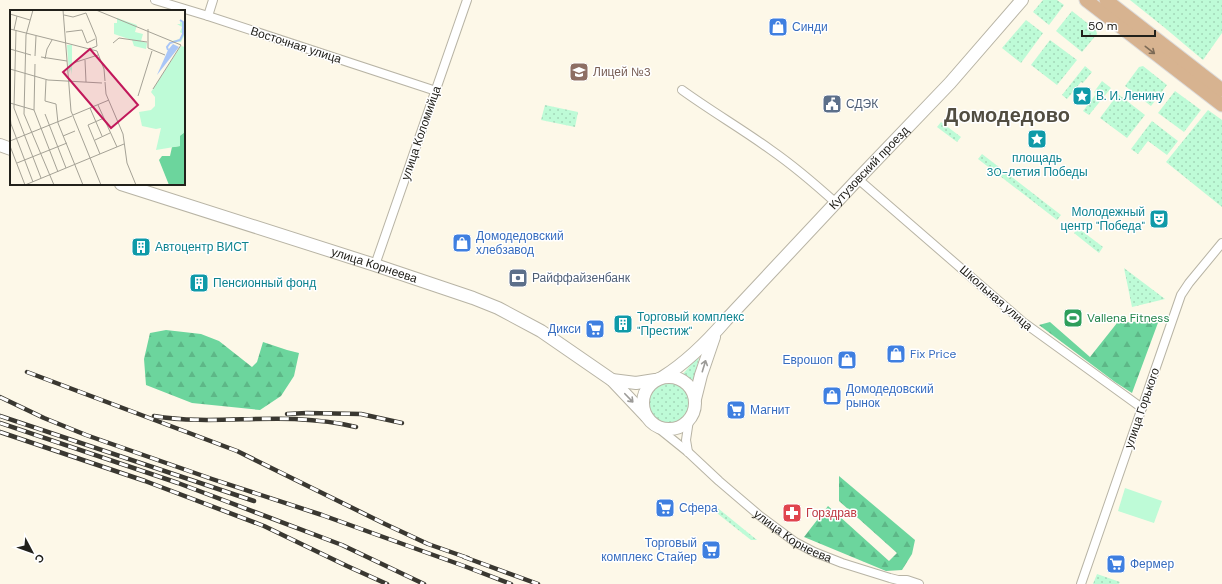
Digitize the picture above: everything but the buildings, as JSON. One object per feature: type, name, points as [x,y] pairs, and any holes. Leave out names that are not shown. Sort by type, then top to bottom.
[{"type":"main road","points":[[1086,0],[1222,105]]},
{"type":"main road","points":[[1106,0],[1222,90]]},
{"type":"street","name":"Восточная улица","points":[[155,0],[436,91]]},
{"type":"street","points":[[208,16],[213,0]]},
{"type":"street","name":"улица Коломийца","points":[[375,265],[467,0]]},
{"type":"street","name":"Кутузовский проезд","points":[[715,334],[726,320],[836,202],[950,83],[1022,0]]},
{"type":"street","points":[[682,90],[770,149],[836,202]]},
{"type":"street","points":[[0,145],[10,149]]},
{"type":"street","name":"Школьная улица","points":[[858,179],[1023,322],[1142,408]]},
{"type":"street","name":"улица Корнеева","points":[[124,185],[375,265],[498,308],[541,331],[612,380],[646,416]]},
{"type":"street","name":"улица Горького","points":[[1081,584],[1181,295],[1188,283],[1222,243]]},
{"type":"street","points":[[612,380],[636,383],[659,379],[670,376],[684,381],[694,392],[695,407],[689,420],[682,426],[670,429],[657,426],[651,422],[643,409],[644,395],[647,388],[659,379],[673,371],[687,360],[715,334]]},
{"type":"street","points":[[695,400],[701,374],[715,334]]},
{"type":"street","points":[[688,452],[686,440],[689,420]]},
{"type":"street","name":"улица Корнеева","points":[[657,426],[760,516],[785,535],[806,548],[824,556],[890,578],[907,580],[919,584]]},
{"type":"green space","points":[[1043,0],[1057,0],[1064,5],[1049,25],[1033,12]]},
{"type":"green space","points":[[1130,0],[1222,0],[1222,33],[1203,60]]},
{"type":"green space","points":[[1072,11],[1096,30],[1097,34],[1082,52],[1056,31]]},
{"type":"green space","points":[[1026,20],[1043,33],[1021,63],[1002,48]]},
{"type":"green space","points":[[1050,40],[1077,60],[1057,85],[1031,65]]},
{"type":"green space","points":[[1085,66],[1092,72],[1083,83],[1081,82],[1067,99],[1062,95]]},
{"type":"green space","points":[[1143,66],[1167,85],[1151,106],[1125,86],[1139,67]]},
{"type":"green space","points":[[1102,81],[1111,88],[1089,115],[1083,111],[1096,94],[1094,92]]},
{"type":"green space","points":[[1175,91],[1201,110],[1184,132],[1158,113]]},
{"type":"green space","points":[[1118,94],[1145,115],[1127,138],[1100,118]]},
{"type":"green space","points":[[545,105],[578,112],[575,127],[541,120]]},
{"type":"green space","points":[[1208,110],[1222,120],[1222,207],[1166,162]]},
{"type":"green space","points":[[1152,121],[1178,141],[1167,155],[1148,141],[1138,154],[1131,149]]},
{"type":"green space","points":[[941,122],[961,137],[957,142],[937,127]]},
{"type":"green space","points":[[982,154],[1061,215],[1057,220],[978,159]]},
{"type":"green space","points":[[1078,228],[1103,247],[1099,253],[1074,233]]},
{"type":"green space","points":[[1124,268],[1165,299],[1132,307]]},
{"type":"green space","points":[[1159,320],[1132,393],[1039,325],[1050,322],[1090,357],[1117,323]]},
{"type":"green space","points":[[166,330],[201,334],[219,341],[252,367],[257,362],[263,342],[299,353],[294,376],[281,396],[260,410],[192,403],[146,385],[144,359],[150,333]]},
{"type":"green space","points":[[700,354],[693,382],[688,377],[682,375]]},
{"type":"green space","points":[[665,382],[673,382],[681,385],[687,391],[690,403],[687,415],[681,421],[673,424],[665,424],[657,421],[651,415],[648,407],[648,399],[651,391],[657,385]]},
{"type":"green space","points":[[839,476],[915,540],[912,554],[902,570],[886,571],[804,537],[828,506],[889,561],[897,553],[839,501]]},
{"type":"green space","points":[[1125,488],[1162,501],[1154,523],[1118,511]]},
{"type":"green space","points":[[714,505],[757,540],[751,540],[713,510],[712,507]]},
{"type":"green space","points":[[1097,574],[1120,582],[1119,584],[1093,584]]},
{"type":"railway","points":[[27,372],[237,451],[428,544],[468,558]]},
{"type":"railway","points":[[0,397],[44,418],[86,435],[212,479],[322,515],[511,584]]},
{"type":"railway","points":[[287,414],[361,414],[402,423]]},
{"type":"railway","points":[[0,416],[254,501]]},
{"type":"railway","points":[[154,416],[189,420],[303,419],[356,427]]},
{"type":"railway","points":[[0,423],[178,483],[342,545],[424,584]]},
{"type":"railway","points":[[0,432],[145,481],[264,526],[387,584]]},
{"type":"railway","points":[[464,557],[538,584]]},
{"type":"place","name":"Синди","points":[[778,27]]},
{"type":"place","name":"Лицей №3","points":[[579,72]]},
{"type":"place","name":"В. И. Ленину","points":[[1082,96]]},
{"type":"place","name":"СДЭК","points":[[832,104]]},
{"type":"place","name":"площадь 30-летия Победы","points":[[1037,139]]},
{"type":"place","name":"Молодежный центр \"Победа\"","points":[[1159,219]]},
{"type":"place","name":"Домодедовский хлебзавод","points":[[462,243]]},
{"type":"place","name":"Автоцентр ВИСТ","points":[[141,247]]},
{"type":"place","name":"Райффайзенбанк","points":[[518,278]]},
{"type":"place","name":"Пенсионный фонд","points":[[199,283]]},
{"type":"place","name":"Vallena Fitness","points":[[1073,318]]},
{"type":"place","name":"Торговый комплекс \"Престиж\"","points":[[623,324]]},
{"type":"place","name":"Дикси","points":[[595,329]]},
{"type":"place","name":"Fix Price","points":[[896,354]]},
{"type":"place","name":"Еврошоп","points":[[847,360]]},
{"type":"place","name":"Домодедовский рынок","points":[[832,396]]},
{"type":"place","name":"Магнит","points":[[736,410]]},
{"type":"place","name":"Сфера","points":[[665,508]]},
{"type":"place","name":"Горздрав","points":[[792,513]]},
{"type":"place","name":"Торговый комплекс Стайер","points":[[711,550]]},
{"type":"place","name":"Фермер","points":[[1116,564]]},
{"type":"district","name":"Домодедово","points":[[1007,115]]}]
